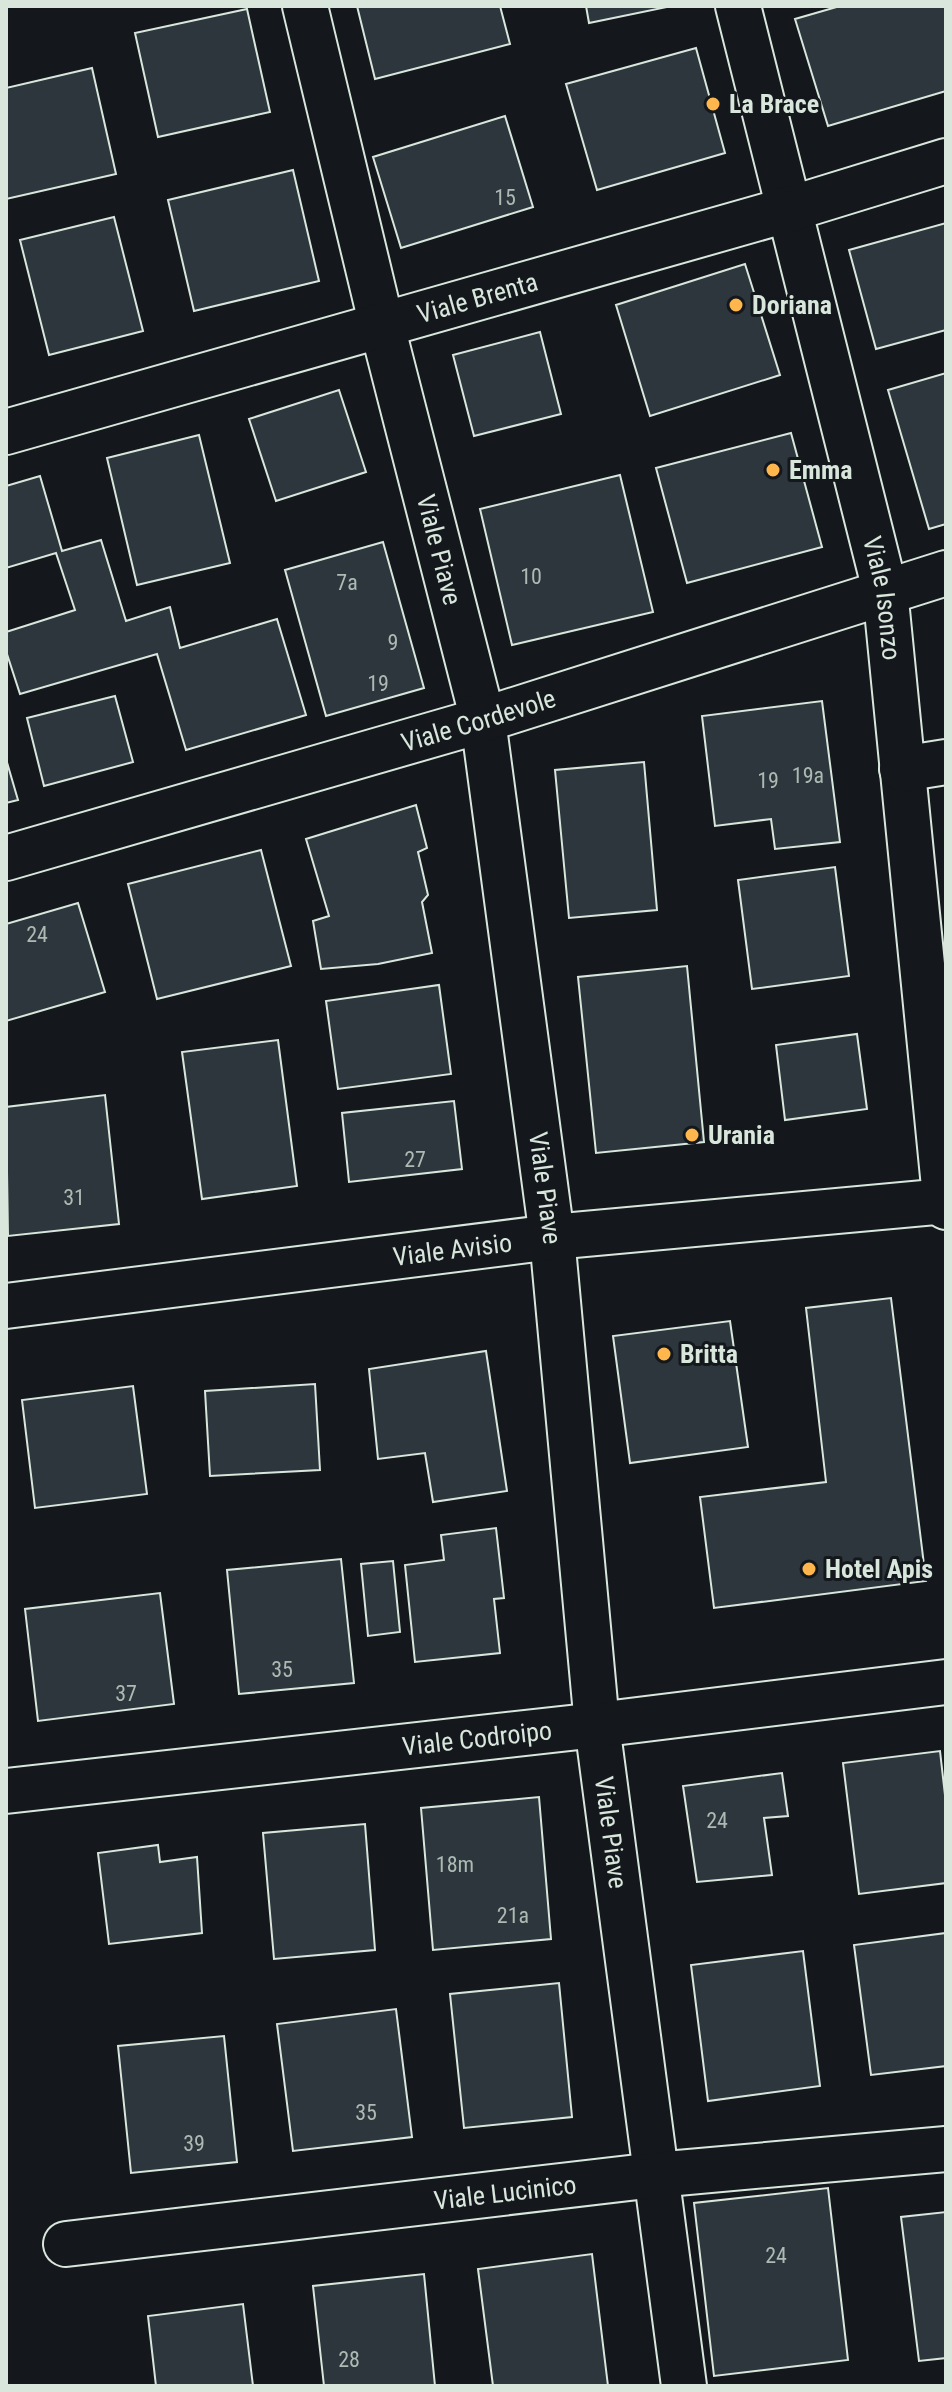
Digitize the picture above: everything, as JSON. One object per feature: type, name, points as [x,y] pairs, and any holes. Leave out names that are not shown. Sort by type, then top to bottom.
[{"type":"street","name":"Viale Piave","points":[[305,6],[382,326],[483,720],[552,1237],[597,1725],[684,2386]]},
{"type":"street","name":"Viale Isonzo","points":[[738,6],[885,590],[946,1203]]},
{"type":"street","name":"Viale Brenta","points":[[6,432],[790,209],[946,161]]},
{"type":"street","name":"Viale Cordevole","points":[[6,858],[483,720],[946,573]]},
{"type":"street","points":[[902,769],[946,762]]},
{"type":"street","name":"Viale Avisio","points":[[6,1306],[552,1237],[946,1203]]},
{"type":"street","name":"Viale Codroipo","points":[[6,1791],[597,1725],[946,1682]]},
{"type":"street","name":"Viale Lucinico","points":[[66,2244],[655,2175],[946,2149]]},
{"type":"building","points":[[357,6],[500,6],[510,44],[375,79]]},
{"type":"building","points":[[586,6],[667,6],[667,7],[589,23]]},
{"type":"building","points":[[840,6],[946,6],[946,91],[828,126],[795,19]]},
{"type":"building","points":[[247,9],[270,112],[158,137],[135,33]]},
{"type":"building","points":[[696,48],[725,153],[597,190],[566,84]]},
{"type":"building","points":[[92,68],[116,174],[6,199],[6,88]]},
{"type":"building","points":[[505,116],[533,207],[401,248],[373,157]]},
{"type":"building","points":[[293,170],[319,281],[194,311],[168,200]]},
{"type":"building","points":[[114,217],[143,331],[49,355],[20,240]]},
{"type":"building","points":[[946,223],[946,330],[876,349],[849,250]]},
{"type":"building","points":[[745,264],[780,375],[650,416],[616,305]]},
{"type":"building","points":[[540,332],[561,414],[474,436],[453,355]]},
{"type":"building","points":[[946,373],[946,524],[929,529],[888,390]]},
{"type":"building","points":[[339,390],[366,472],[276,501],[249,419]]},
{"type":"building","points":[[791,433],[822,547],[687,583],[656,468]]},
{"type":"building","points":[[199,435],[230,563],[137,585],[107,458]]},
{"type":"building","points":[[620,475],[653,612],[512,645],[480,509]]},
{"type":"building","points":[[40,476],[62,551],[101,540],[126,621],[170,607],[180,648],[277,619],[306,715],[186,750],[157,654],[20,694],[6,651],[6,632],[75,610],[56,553],[6,568],[6,486]]},
{"type":"building","points":[[383,542],[424,688],[326,716],[285,570]]},
{"type":"building","points":[[115,696],[133,762],[44,786],[27,718]]},
{"type":"building","points":[[822,701],[840,842],[775,849],[771,819],[715,826],[702,716]]},
{"type":"building","points":[[6,759],[18,800],[6,803]]},
{"type":"building","points":[[644,762],[657,910],[569,918],[555,770]]},
{"type":"building","points":[[416,805],[427,848],[418,852],[428,895],[422,902],[432,953],[378,964],[321,969],[313,921],[329,916],[306,839]]},
{"type":"building","points":[[261,850],[291,966],[157,999],[128,884]]},
{"type":"building","points":[[835,867],[849,976],[752,989],[738,880]]},
{"type":"building","points":[[78,903],[105,992],[6,1021],[6,924]]},
{"type":"building","points":[[687,966],[704,1142],[596,1153],[578,977]]},
{"type":"building","points":[[439,985],[451,1074],[338,1089],[326,1001]]},
{"type":"building","points":[[857,1034],[867,1109],[785,1120],[776,1045]]},
{"type":"building","points":[[278,1040],[297,1186],[202,1199],[182,1052]]},
{"type":"building","points":[[105,1095],[119,1224],[8,1236],[6,1107]]},
{"type":"building","points":[[454,1101],[462,1169],[349,1182],[342,1113]]},
{"type":"building","points":[[891,1298],[926,1581],[714,1608],[700,1497],[826,1482],[806,1308]]},
{"type":"building","points":[[730,1321],[748,1447],[630,1463],[613,1336]]},
{"type":"building","points":[[486,1351],[507,1491],[433,1502],[425,1453],[378,1459],[369,1369]]},
{"type":"building","points":[[315,1384],[320,1470],[210,1476],[205,1391]]},
{"type":"building","points":[[133,1386],[147,1494],[35,1508],[22,1400]]},
{"type":"building","points":[[496,1528],[504,1598],[494,1599],[500,1653],[415,1662],[405,1565],[444,1560],[441,1535]]},
{"type":"building","points":[[341,1559],[354,1683],[239,1694],[227,1570]]},
{"type":"building","points":[[393,1561],[400,1632],[368,1636],[361,1564]]},
{"type":"building","points":[[160,1593],[174,1704],[38,1721],[25,1609]]},
{"type":"building","points":[[940,1751],[946,1804],[946,1883],[859,1894],[843,1763]]},
{"type":"building","points":[[782,1773],[788,1816],[764,1818],[772,1875],[697,1882],[683,1786]]},
{"type":"building","points":[[539,1797],[551,1939],[433,1950],[421,1808]]},
{"type":"building","points":[[365,1824],[375,1950],[274,1959],[263,1833]]},
{"type":"building","points":[[158,1845],[160,1862],[197,1857],[202,1933],[109,1944],[98,1853]]},
{"type":"building","points":[[946,1933],[946,2066],[871,2075],[854,1945]]},
{"type":"building","points":[[803,1951],[820,2086],[708,2101],[691,1965]]},
{"type":"building","points":[[559,1983],[572,2117],[464,2128],[450,1994]]},
{"type":"building","points":[[396,2009],[412,2137],[293,2151],[277,2024]]},
{"type":"building","points":[[224,2036],[237,2162],[131,2173],[118,2046]]},
{"type":"building","points":[[828,2188],[848,2360],[714,2376],[694,2203]]},
{"type":"building","points":[[946,2212],[946,2358],[919,2361],[901,2217]]},
{"type":"building","points":[[592,2254],[608,2386],[493,2386],[478,2269]]},
{"type":"building","points":[[424,2274],[435,2386],[324,2386],[313,2286]]},
{"type":"building","points":[[243,2304],[253,2386],[156,2386],[148,2316]]},
{"type":"place","name":"La Brace","points":[[713,104]]},
{"type":"place","name":"Doriana","points":[[736,305]]},
{"type":"place","name":"Emma","points":[[773,470]]},
{"type":"place","name":"Urania","points":[[692,1135]]},
{"type":"place","name":"Britta","points":[[664,1354]]},
{"type":"place","name":"Hotel Apis","points":[[809,1569]]}]
